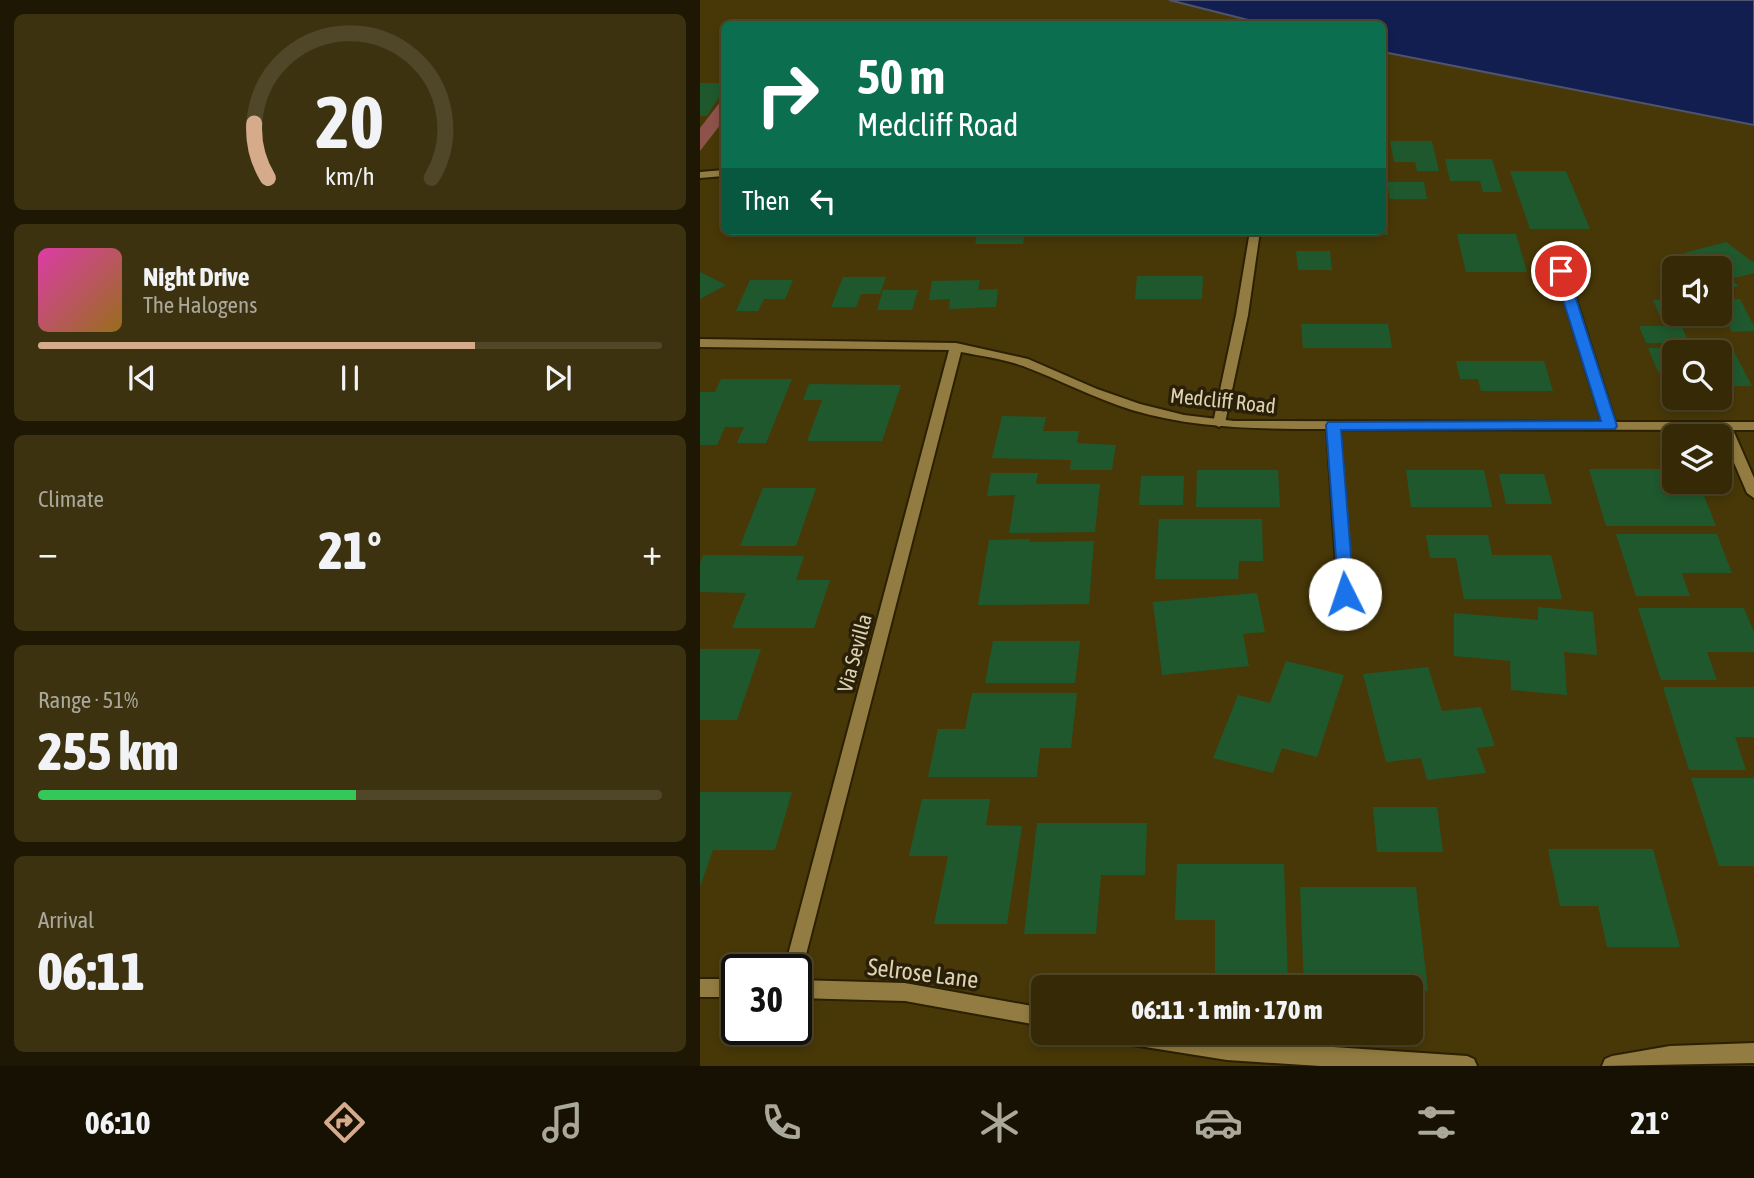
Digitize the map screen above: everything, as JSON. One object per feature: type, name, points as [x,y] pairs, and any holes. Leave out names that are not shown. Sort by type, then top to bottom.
[{"type":"street","points":[[700,175],[721,173]]},
{"type":"street","points":[[1219,423],[1242,315],[1254,235]]},
{"type":"street","points":[[1581,271],[1561,271],[1610,426]]},
{"type":"street","name":"Medcliff Road","points":[[700,343],[956,347],[1024,362],[1093,392],[1136,407],[1219,423],[1662,426]]},
{"type":"street","name":"Via Sevilla","points":[[797,954],[956,347]]},
{"type":"street","points":[[1333,425],[1345,594]]},
{"type":"street","name":"Medcliff Road","points":[[1732,426],[1754,426]]},
{"type":"street","points":[[1732,442],[1754,493]]},
{"type":"street","points":[[700,988],[721,988]]},
{"type":"street","name":"Selrose Lane","points":[[812,989],[905,992],[1031,1015]]},
{"type":"street","points":[[1196,1045],[1227,1050],[1467,1066]]},
{"type":"street","points":[[1612,1066],[1670,1056],[1754,1053]]},
{"type":"shaded area","points":[[721,101],[721,124],[700,151],[700,128]]},
{"type":"water","points":[[1169,0],[1754,0],[1754,125],[1386,53],[1386,21],[1252,21]]},
{"type":"building","points":[[700,83],[721,83],[721,94],[707,116],[700,116]]},
{"type":"building","points":[[1390,141],[1432,141],[1439,171],[1417,171],[1415,162],[1394,162]]},
{"type":"building","points":[[1445,159],[1492,159],[1502,192],[1483,192],[1480,181],[1450,181]]},
{"type":"building","points":[[1510,171],[1566,171],[1590,229],[1530,229]]},
{"type":"building","points":[[1387,182],[1424,182],[1427,199],[1390,199]]},
{"type":"building","points":[[1457,234],[1516,234],[1527,272],[1466,272]]},
{"type":"building","points":[[977,235],[1024,235],[1023,244],[975,244]]},
{"type":"building","points":[[1726,242],[1754,263],[1754,273],[1732,278],[1732,256],[1688,256],[1684,253]]},
{"type":"building","points":[[1296,251],[1330,251],[1332,270],[1298,270]]},
{"type":"building","points":[[700,272],[726,285],[700,299]]},
{"type":"building","points":[[1137,276],[1203,276],[1202,299],[1135,299]]},
{"type":"building","points":[[843,277],[886,277],[880,294],[861,294],[856,307],[831,307]]},
{"type":"building","points":[[750,280],[793,280],[785,299],[764,299],[758,311],[736,311]]},
{"type":"building","points":[[980,280],[978,290],[998,289],[996,307],[949,309],[950,299],[929,300],[932,281]]},
{"type":"building","points":[[883,290],[918,290],[912,310],[877,310]]},
{"type":"building","points":[[1732,299],[1740,299],[1754,331],[1732,332],[1729,326],[1732,326]]},
{"type":"building","points":[[1653,300],[1662,300],[1662,321]]},
{"type":"building","points":[[1301,324],[1388,324],[1392,348],[1303,348]]},
{"type":"building","points":[[1639,326],[1729,326],[1682,327],[1688,340],[1646,343]]},
{"type":"building","points":[[1648,348],[1662,348],[1662,372],[1658,372]]},
{"type":"building","points":[[1732,348],[1752,386],[1732,386]]},
{"type":"building","points":[[1456,361],[1544,361],[1553,391],[1481,391],[1478,379],[1460,379]]},
{"type":"building","points":[[721,379],[792,379],[766,443],[737,443],[744,427],[725,427],[717,445],[700,445],[700,392],[715,392]]},
{"type":"building","points":[[809,384],[901,385],[882,441],[807,441],[822,400],[803,400]]},
{"type":"building","points":[[1002,416],[1046,417],[1043,431],[1079,431],[1077,443],[1116,445],[1112,470],[1070,470],[1071,460],[992,458]]},
{"type":"building","points":[[1589,469],[1662,469],[1662,494],[1703,494],[1716,526],[1606,526]]},
{"type":"building","points":[[1197,470],[1278,470],[1280,507],[1196,507]]},
{"type":"building","points":[[1406,470],[1484,470],[1492,507],[1411,507]]},
{"type":"building","points":[[991,473],[1038,473],[1036,484],[1100,484],[1095,532],[1009,533],[1015,495],[987,496]]},
{"type":"building","points":[[1499,474],[1544,474],[1552,504],[1506,504]]},
{"type":"building","points":[[1141,476],[1184,476],[1183,505],[1139,505]]},
{"type":"building","points":[[763,488],[816,488],[796,546],[740,546]]},
{"type":"building","points":[[1159,519],[1262,519],[1263,561],[1239,561],[1238,579],[1155,579]]},
{"type":"building","points":[[1616,534],[1717,534],[1732,573],[1682,573],[1690,596],[1636,596]]},
{"type":"building","points":[[1426,535],[1488,535],[1492,555],[1551,555],[1562,599],[1464,599],[1456,558],[1430,558]]},
{"type":"building","points":[[1030,539],[1029,542],[1094,541],[1089,604],[978,605],[989,540]]},
{"type":"building","points":[[703,555],[804,556],[796,580],[830,580],[814,628],[732,628],[746,593],[700,592],[700,563]]},
{"type":"building","points":[[1257,593],[1265,632],[1243,634],[1249,666],[1162,675],[1153,602]]},
{"type":"building","points":[[1538,607],[1593,612],[1597,655],[1564,652],[1567,695],[1511,690],[1510,661],[1454,656],[1454,613],[1538,620]]},
{"type":"building","points":[[1638,608],[1744,608],[1754,632],[1754,652],[1707,652],[1717,680],[1661,680]]},
{"type":"building","points":[[993,641],[1080,641],[1075,683],[985,683]]},
{"type":"building","points":[[700,649],[761,649],[737,720],[700,720]]},
{"type":"building","points":[[1286,661],[1344,675],[1317,757],[1282,748],[1273,773],[1213,758],[1238,695],[1270,703]]},
{"type":"building","points":[[1428,667],[1442,711],[1481,707],[1495,746],[1477,748],[1486,773],[1427,780],[1421,758],[1386,762],[1363,674]]},
{"type":"building","points":[[1663,687],[1754,687],[1754,737],[1735,737],[1746,770],[1689,770]]},
{"type":"building","points":[[972,693],[1077,693],[1071,748],[1040,748],[1037,777],[928,777],[938,729],[965,729]]},
{"type":"building","points":[[1691,778],[1754,778],[1754,866],[1719,866]]},
{"type":"building","points":[[700,792],[792,792],[775,850],[713,850],[700,887]]},
{"type":"building","points":[[922,799],[990,799],[986,825],[1022,826],[1007,924],[934,924],[948,856],[909,856]]},
{"type":"building","points":[[1373,807],[1437,807],[1443,852],[1377,852]]},
{"type":"building","points":[[1037,823],[1147,823],[1145,875],[1101,875],[1096,934],[1024,934]]},
{"type":"building","points":[[1548,849],[1653,849],[1680,947],[1607,947],[1598,906],[1560,906]]},
{"type":"building","points":[[1177,864],[1284,864],[1288,975],[1215,975],[1215,920],[1175,920]]},
{"type":"building","points":[[1300,887],[1416,887],[1428,991],[1423,991],[1423,975],[1304,975]]},
{"type":"route","points":[[1345,594],[1333,425],[1610,426],[1561,271]]}]
